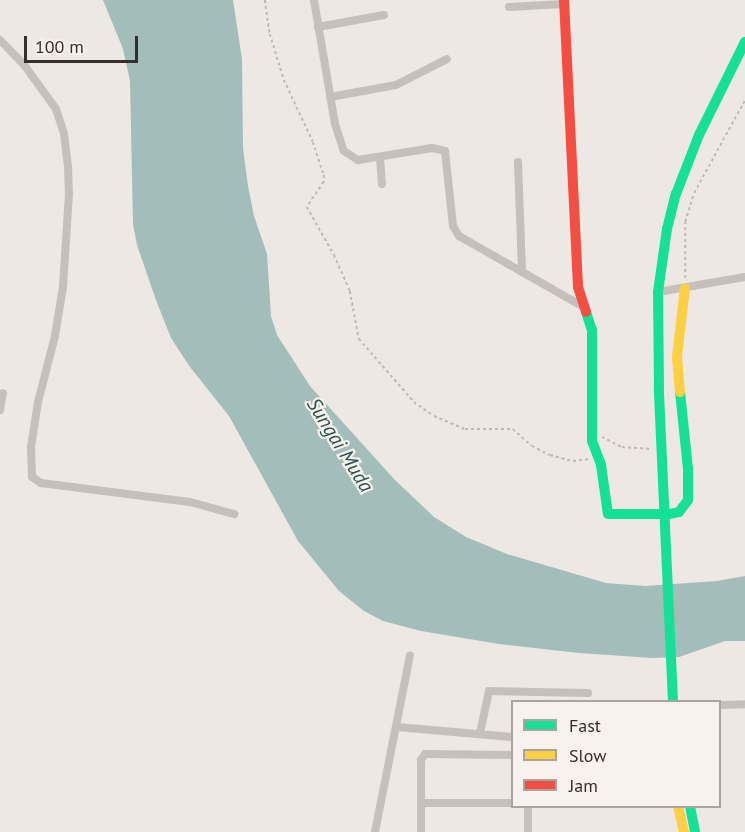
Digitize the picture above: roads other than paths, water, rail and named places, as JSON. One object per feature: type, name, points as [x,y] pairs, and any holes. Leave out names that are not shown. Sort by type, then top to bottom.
[{"type":"street","points":[[314,0],[330,97],[344,151],[358,160],[432,148],[445,151],[455,231],[465,241],[586,309]]},
{"type":"street","points":[[509,7],[564,2],[578,286],[592,330],[592,429],[603,473],[608,514],[669,514],[680,512],[686,504],[688,469],[677,357],[686,288]]},
{"type":"street","points":[[318,27],[384,15]]},
{"type":"street","points":[[673,700],[659,388],[658,292],[667,229],[676,194],[699,135],[745,42]]},
{"type":"street","points":[[2,46],[46,92],[56,109],[62,125],[68,167],[69,194],[63,287],[55,336],[38,402],[31,447],[32,477],[41,483],[190,502],[234,514]]},
{"type":"street","points":[[330,97],[399,84],[447,59]]},
{"type":"street","points":[[380,157],[382,184]]},
{"type":"street","points":[[518,162],[522,272]]},
{"type":"street","points":[[658,292],[745,278]]},
{"type":"street","points":[[0,411],[3,393]]},
{"type":"street","points":[[375,832],[410,655]]},
{"type":"street","points":[[480,733],[489,691],[588,693]]},
{"type":"street","points":[[721,705],[745,704]]},
{"type":"street","points":[[397,726],[511,737]]},
{"type":"street","points":[[421,832],[421,760],[425,754],[511,755]]},
{"type":"street","points":[[421,803],[511,803]]},
{"type":"street","points":[[528,808],[528,832]]},
{"type":"street","points":[[678,808],[684,832]]},
{"type":"street","points":[[690,808],[695,832]]},
{"type":"water","name":"Sungai Muda","points":[[103,0],[233,0],[242,59],[243,148],[254,216],[267,254],[271,316],[277,335],[310,386],[394,479],[434,517],[466,537],[507,554],[606,583],[645,586],[717,581],[745,576],[745,641],[725,641],[679,657],[652,658],[499,644],[421,631],[383,621],[364,611],[339,591],[298,541],[229,416],[190,367],[171,338],[137,245],[133,224],[130,81],[123,49]]}]
